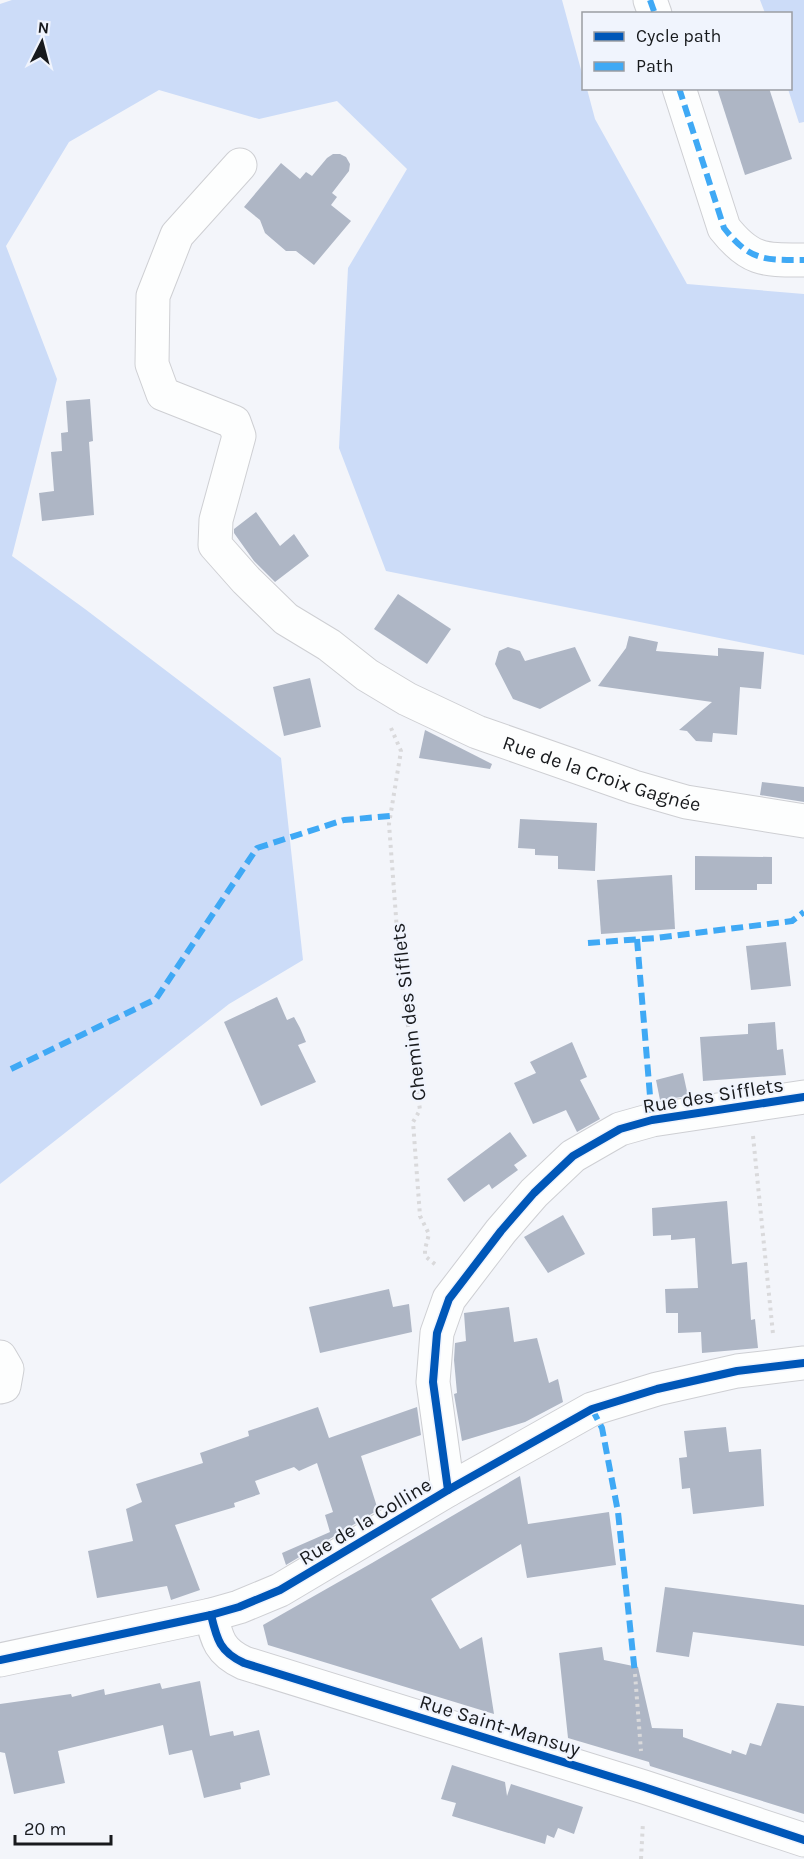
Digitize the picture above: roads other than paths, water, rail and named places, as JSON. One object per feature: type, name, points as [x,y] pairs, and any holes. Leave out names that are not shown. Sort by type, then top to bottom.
[{"type":"street","points":[[680,90],[724,228],[746,252],[759,258],[804,260]]},
{"type":"street","name":"Rue de la Croix Gagnée","points":[[240,165],[177,235],[153,296],[152,364],[163,394],[234,422],[238,436],[216,520],[216,545],[246,580],[286,619],[329,645],[367,675],[398,710],[477,732],[634,787],[686,802],[804,821]]},
{"type":"street","name":"Rue des Sifflets","points":[[448,1490],[433,1382],[437,1333],[449,1299],[501,1231],[534,1193],[580,1152],[620,1129],[652,1120],[804,1097]]},
{"type":"street","points":[[0,1358],[7,1370],[4,1386],[0,1387]]},
{"type":"street","name":"Rue de la Colline","points":[[0,1660],[211,1615],[238,1607],[280,1590],[448,1490],[599,1406],[657,1389],[737,1371],[790,1364]]},
{"type":"street","name":"Rue Saint-Mansuy","points":[[211,1615],[223,1649],[231,1657],[244,1663],[644,1803],[804,1840]]}]
